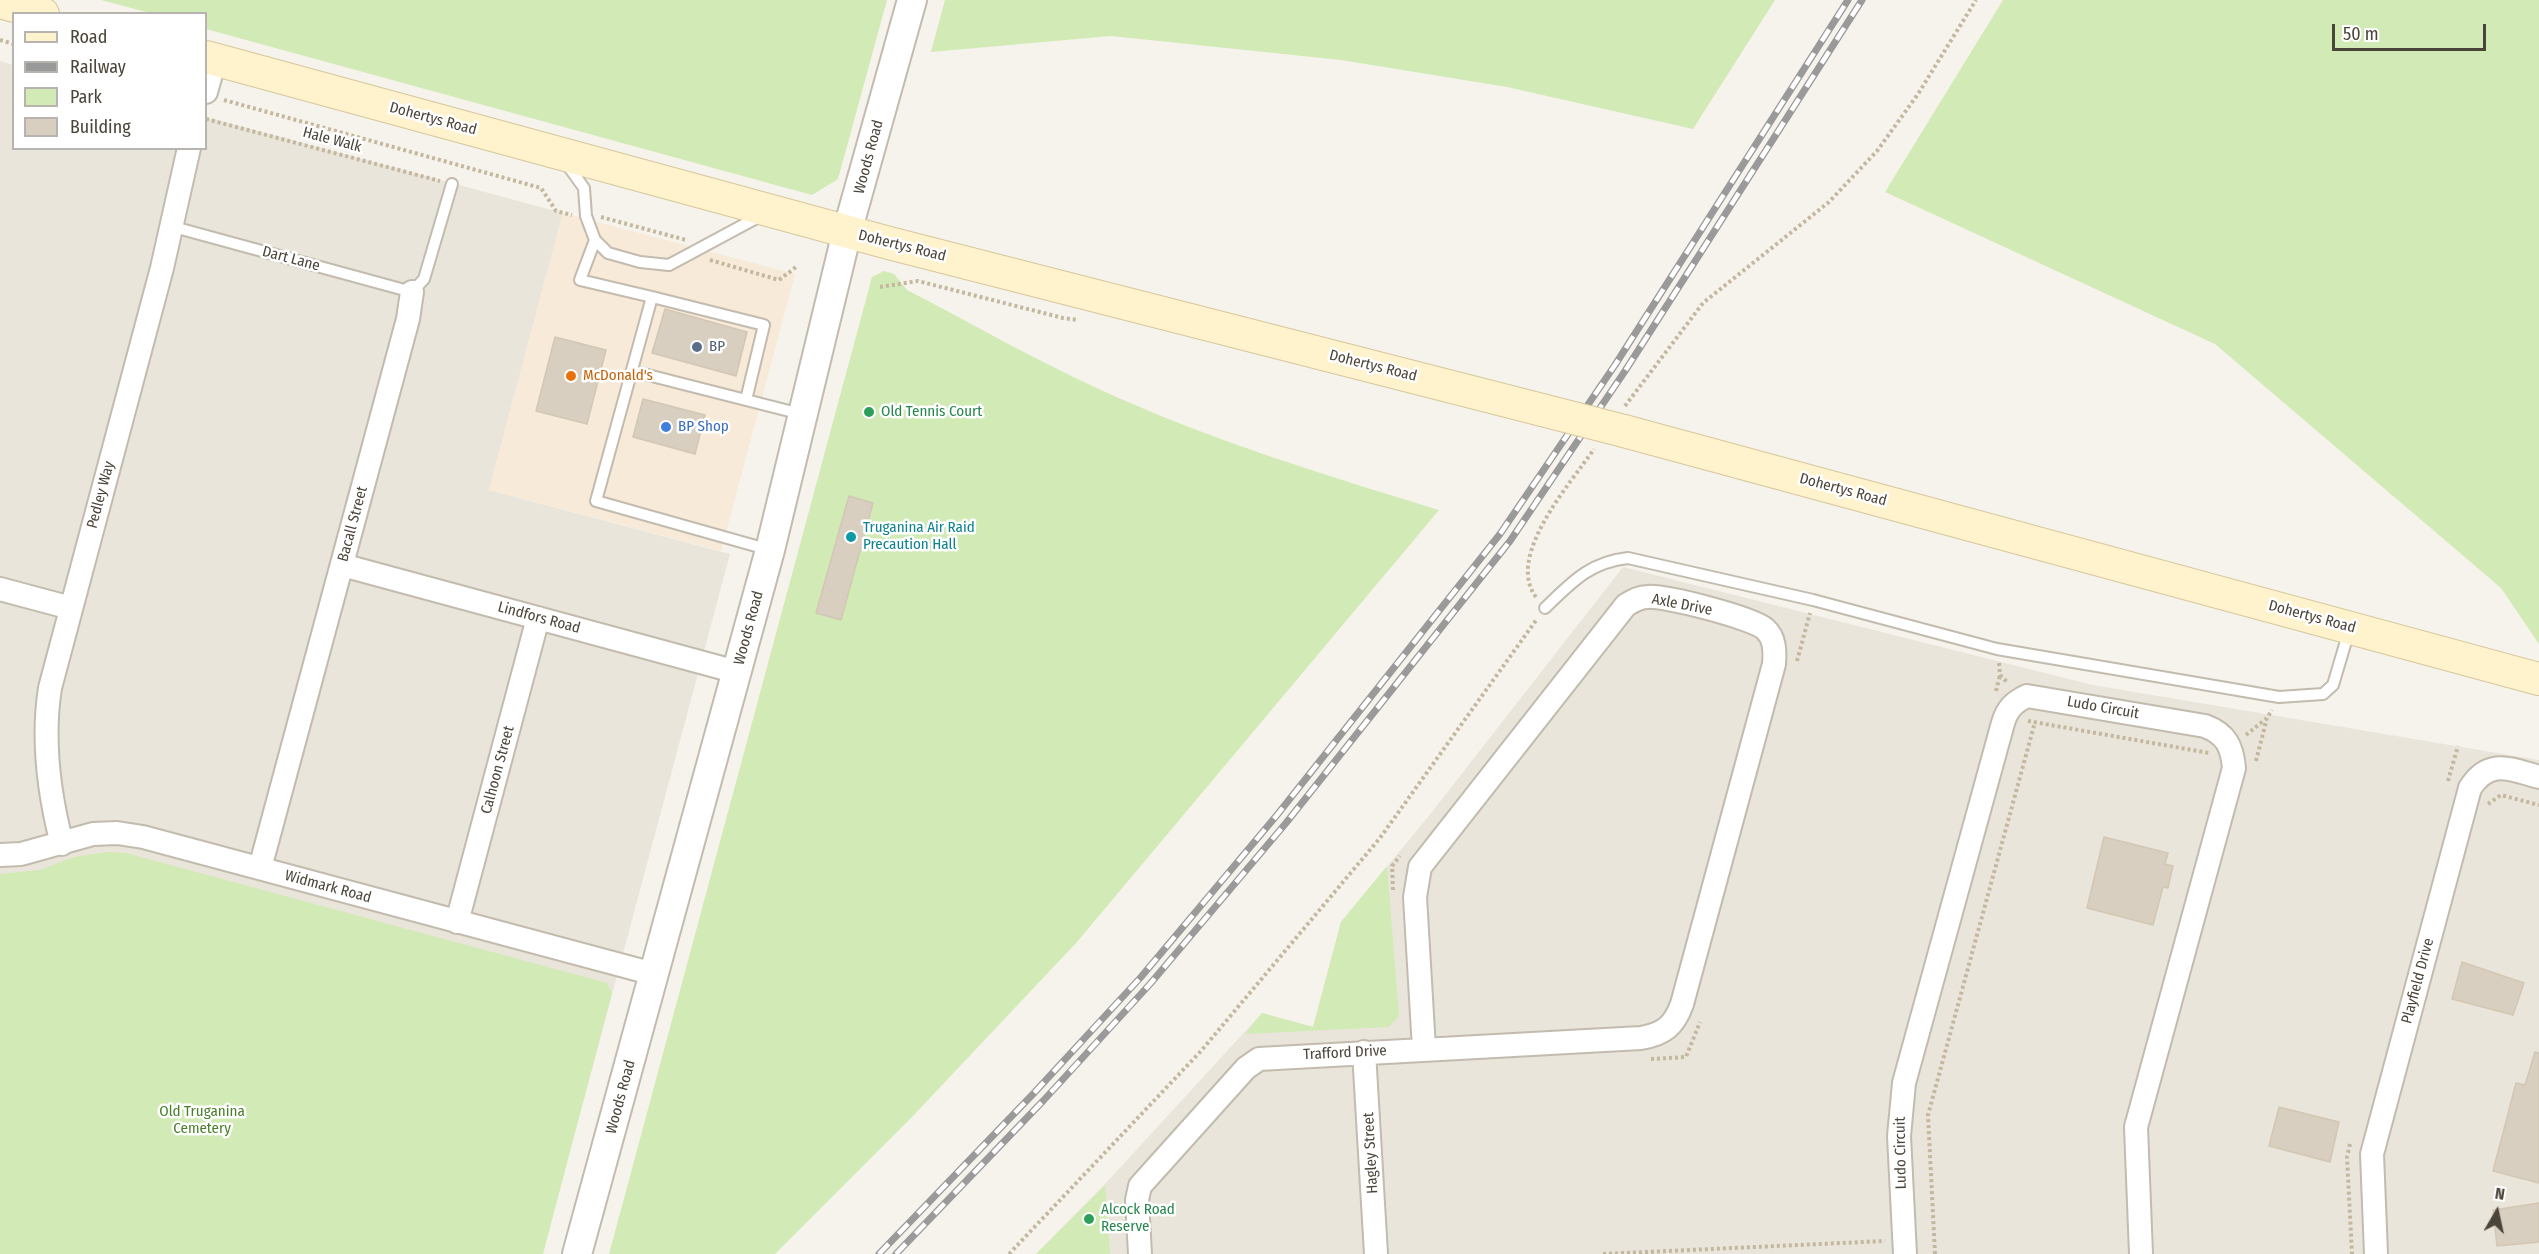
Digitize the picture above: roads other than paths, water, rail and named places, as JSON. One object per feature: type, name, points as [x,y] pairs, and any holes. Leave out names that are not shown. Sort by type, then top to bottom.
[{"type":"main road","points":[[0,2],[36,12]]},
{"type":"main road","name":"Dohertys Road","points":[[210,59],[770,211],[1614,429],[2539,679]]},
{"type":"street","name":"Woods Road","points":[[577,1254],[770,550],[847,231],[912,0]]},
{"type":"street","points":[[210,59],[211,95]]},
{"type":"street","name":"Pedley Way","points":[[62,844],[52,807],[45,716],[71,608],[162,268],[189,150]]},
{"type":"street","name":"Bacall Street","points":[[260,868],[408,319],[412,292]]},
{"type":"street","name":"Lindfors Road","points":[[342,564],[737,672]]},
{"type":"street","points":[[0,589],[71,608]]},
{"type":"street","name":"Axle Drive","points":[[1424,1049],[1415,897],[1420,867],[1626,605],[1649,596],[1756,623],[1770,634],[1775,653],[1682,1004],[1671,1026]]},
{"type":"street","name":"Calhoon Street","points":[[457,922],[538,618]]},
{"type":"street","name":"Ludo Circuit","points":[[1897,1247],[1899,1136],[1904,1083],[2005,715],[2016,702],[2023,698],[2041,697],[2217,730],[2227,740],[2227,752],[2234,768],[2136,1127],[2142,1254]]},
{"type":"street","name":"Playfield Drive","points":[[2376,1254],[2372,1154],[2470,788],[2477,776],[2495,767],[2539,777]]},
{"type":"street","name":"Widmark Road","points":[[0,855],[21,854],[93,834],[117,832],[654,974]]},
{"type":"street","name":"Trafford Drive","points":[[1140,1254],[1137,1200],[1140,1185],[1246,1068],[1266,1058],[1641,1038],[1655,1035],[1671,1026]]},
{"type":"street","name":"Hagley Street","points":[[1365,1052],[1376,1254]]},
{"type":"lane","points":[[559,153],[584,189],[586,216],[595,240],[608,253],[640,262],[669,264],[770,211]]},
{"type":"lane","name":"Bacall Street","points":[[412,292],[424,279],[452,184]]},
{"type":"lane","name":"Dart Lane","points":[[170,226],[412,292]]},
{"type":"lane","points":[[595,240],[580,280],[764,325],[746,400]]},
{"type":"lane","points":[[652,297],[596,501],[770,550]]},
{"type":"lane","points":[[632,371],[801,414]]},
{"type":"lane","points":[[1545,608],[1589,569],[1606,561],[1628,558],[1813,600],[1997,649],[2279,697],[2323,694],[2333,685],[2350,627]]},
{"type":"railway","points":[[879,1254],[1034,1093],[1141,977],[1277,815],[1500,534],[1615,365],[1848,0]]},
{"type":"railway","points":[[896,1254],[1043,1101],[1150,984],[1286,823],[1510,541],[1625,371],[1862,0]]},
{"type":"place","name":"BP","points":[[697,347]]},
{"type":"place","name":"McDonald's","points":[[571,376]]},
{"type":"place","name":"Old Tennis Court","points":[[869,412]]},
{"type":"place","name":"BP Shop","points":[[666,427]]},
{"type":"place","name":"Truganina Air Raid Precaution Hall","points":[[851,537]]},
{"type":"place","name":"Alcock Road Reserve","points":[[1089,1219]]},
{"type":"park label","name":"Old Truganina Cemetery","points":[[202,1120]]}]
